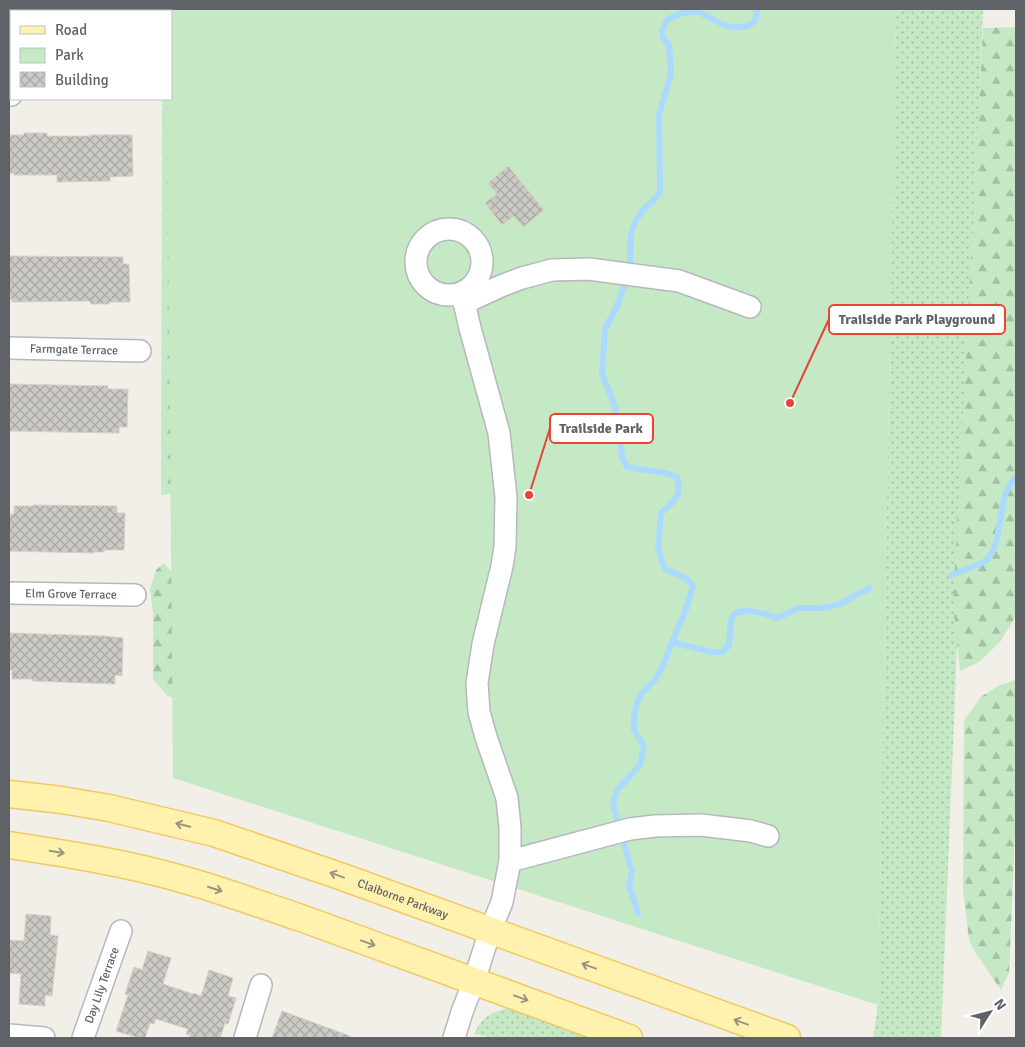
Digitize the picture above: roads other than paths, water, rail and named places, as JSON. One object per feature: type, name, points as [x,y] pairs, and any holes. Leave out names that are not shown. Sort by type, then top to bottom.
[{"type":"main road","name":"Claiborne Parkway","points":[[9,794],[109,808],[214,833],[337,875],[787,1038]]},
{"type":"main road","points":[[9,845],[81,856],[184,879],[258,903],[629,1038]]},
{"type":"street","points":[[454,1038],[490,931],[502,902],[510,861],[510,828],[507,798],[479,712],[477,683],[483,644],[504,556],[506,497],[499,433],[463,298],[552,270],[589,269],[679,281],[750,307]]},
{"type":"street","name":"Farmgate Terrace","points":[[9,348],[140,351]]},
{"type":"street","name":"Elm Grove Terrace","points":[[9,593],[136,595]]},
{"type":"street","points":[[510,861],[622,831],[655,826],[700,825],[751,830],[768,836]]},
{"type":"street","name":"Day Lily Terrace","points":[[83,1038],[121,932]]},
{"type":"street","points":[[245,1038],[261,984]]},
{"type":"street","points":[[9,1034],[44,1038]]},
{"type":"waterway","points":[[630,261],[631,233],[635,222],[660,191],[659,115],[671,74],[669,45],[663,38],[662,31],[667,20],[679,14],[697,11],[722,24],[732,27],[746,27],[755,21],[757,12],[755,9]]},
{"type":"waterway","points":[[625,283],[617,306],[605,329],[602,374],[617,415],[622,457],[627,467],[677,477],[679,484],[678,494],[661,513],[658,548],[664,568],[687,579],[693,586],[685,612],[663,666],[655,680],[640,695],[634,715],[634,730],[644,746],[640,765],[617,790],[613,804],[632,872],[629,886],[638,913]]},
{"type":"waterway","points":[[952,575],[982,563],[991,554],[1006,494],[1016,478]]},
{"type":"waterway","points":[[672,642],[711,652],[723,652],[729,645],[731,619],[736,613],[751,611],[777,618],[799,608],[822,608],[841,604],[870,588]]},
{"type":"place","name":"Trailside Park Playground","points":[[790,403]]},
{"type":"place","name":"Trailside Park","points":[[529,495]]}]
